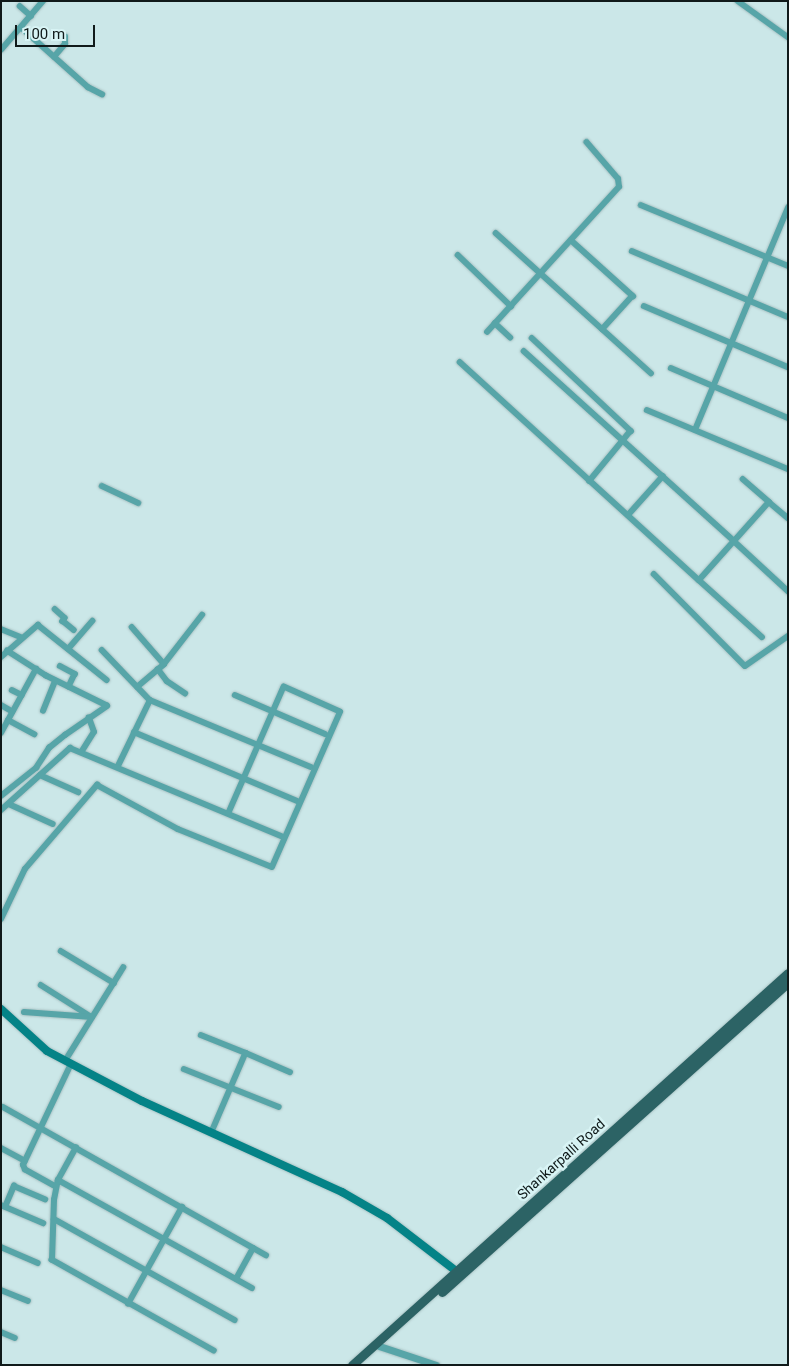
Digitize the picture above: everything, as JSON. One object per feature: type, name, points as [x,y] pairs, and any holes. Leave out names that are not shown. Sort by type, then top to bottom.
[{"type":"main road","name":"Shankarpalli Road","points":[[359,1365],[788,973]]},
{"type":"main road","name":"Shankarpalli Road","points":[[352,1365],[788,983]]},
{"type":"main road","points":[[1,1009],[35,1042],[68,1063],[212,1132],[304,1173],[367,1206],[459,1273]]},
{"type":"street","points":[[1,50],[10,45],[43,1]]},
{"type":"street","points":[[738,1],[788,37]]},
{"type":"street","points":[[20,6],[31,16]]},
{"type":"street","points":[[21,28],[88,87],[102,94]]},
{"type":"street","points":[[54,57],[65,44],[66,38]]},
{"type":"street","points":[[486,332],[542,273],[620,184],[587,143]]},
{"type":"street","points":[[642,205],[788,266]]},
{"type":"street","points":[[694,430],[788,208]]},
{"type":"street","points":[[496,233],[651,373]]},
{"type":"street","points":[[571,240],[633,296],[603,329]]},
{"type":"street","points":[[632,251],[788,316]]},
{"type":"street","points":[[458,255],[511,306]]},
{"type":"street","points":[[644,306],[788,367]]},
{"type":"street","points":[[495,323],[510,338]]},
{"type":"street","points":[[532,338],[629,427],[631,433],[590,481]]},
{"type":"street","points":[[524,351],[788,591]]},
{"type":"street","points":[[460,362],[762,637]]},
{"type":"street","points":[[670,368],[788,418]]},
{"type":"street","points":[[647,410],[788,469]]},
{"type":"street","points":[[628,515],[663,476]]},
{"type":"street","points":[[743,479],[788,518]]},
{"type":"street","points":[[102,486],[138,503]]},
{"type":"street","points":[[699,580],[769,502]]},
{"type":"street","points":[[654,574],[745,666],[788,636]]},
{"type":"street","points":[[55,609],[65,618],[63,621],[74,630]]},
{"type":"street","points":[[137,687],[164,664],[202,615]]},
{"type":"street","points":[[68,649],[92,621]]},
{"type":"street","points":[[1,656],[21,637],[38,625],[107,680]]},
{"type":"street","points":[[132,627],[164,664]]},
{"type":"street","points":[[1,629],[21,637]]},
{"type":"street","points":[[1,796],[36,768],[49,748],[107,706],[55,680],[7,650]]},
{"type":"street","points":[[102,650],[150,700],[311,767]]},
{"type":"street","points":[[60,666],[75,674],[69,687]]},
{"type":"street","points":[[1,732],[5,721],[36,669]]},
{"type":"street","points":[[158,669],[167,681],[185,693]]},
{"type":"street","points":[[43,711],[55,680]]},
{"type":"street","points":[[1,919],[25,869],[97,785],[178,829],[272,867],[340,712],[284,687],[230,814]]},
{"type":"street","points":[[12,690],[22,695]]},
{"type":"street","points":[[235,695],[325,734]]},
{"type":"street","points":[[118,766],[150,700]]},
{"type":"street","points":[[1,706],[12,711]]},
{"type":"street","points":[[82,752],[94,732],[89,718]]},
{"type":"street","points":[[5,721],[34,734]]},
{"type":"street","points":[[134,732],[297,801]]},
{"type":"street","points":[[1,810],[70,748],[118,766],[282,836]]},
{"type":"street","points":[[40,775],[78,792]]},
{"type":"street","points":[[9,804],[54,824]]},
{"type":"street","points":[[61,950],[114,983]]},
{"type":"street","points":[[123,968],[92,1017],[68,1063],[42,1128],[25,1162],[25,1170],[57,1183],[252,1288]]},
{"type":"street","points":[[41,985],[92,1017]]},
{"type":"street","points":[[24,1012],[92,1017]]},
{"type":"street","points":[[201,1035],[290,1072]]},
{"type":"street","points":[[212,1132],[246,1053]]},
{"type":"street","points":[[184,1069],[279,1108]]},
{"type":"street","points":[[3,1107],[266,1255]]},
{"type":"street","points":[[1,1148],[25,1162]]},
{"type":"street","points":[[76,1148],[57,1183],[52,1260],[214,1351]]},
{"type":"street","points":[[43,1223],[3,1206],[16,1183],[45,1200]]},
{"type":"street","points":[[128,1304],[182,1208]]},
{"type":"street","points":[[54,1219],[235,1320]]},
{"type":"street","points":[[1,1247],[38,1263]]},
{"type":"street","points":[[236,1279],[253,1248]]},
{"type":"street","points":[[1,1290],[28,1301]]},
{"type":"street","points":[[1,1332],[15,1338]]},
{"type":"street","points":[[379,1346],[433,1364]]}]
